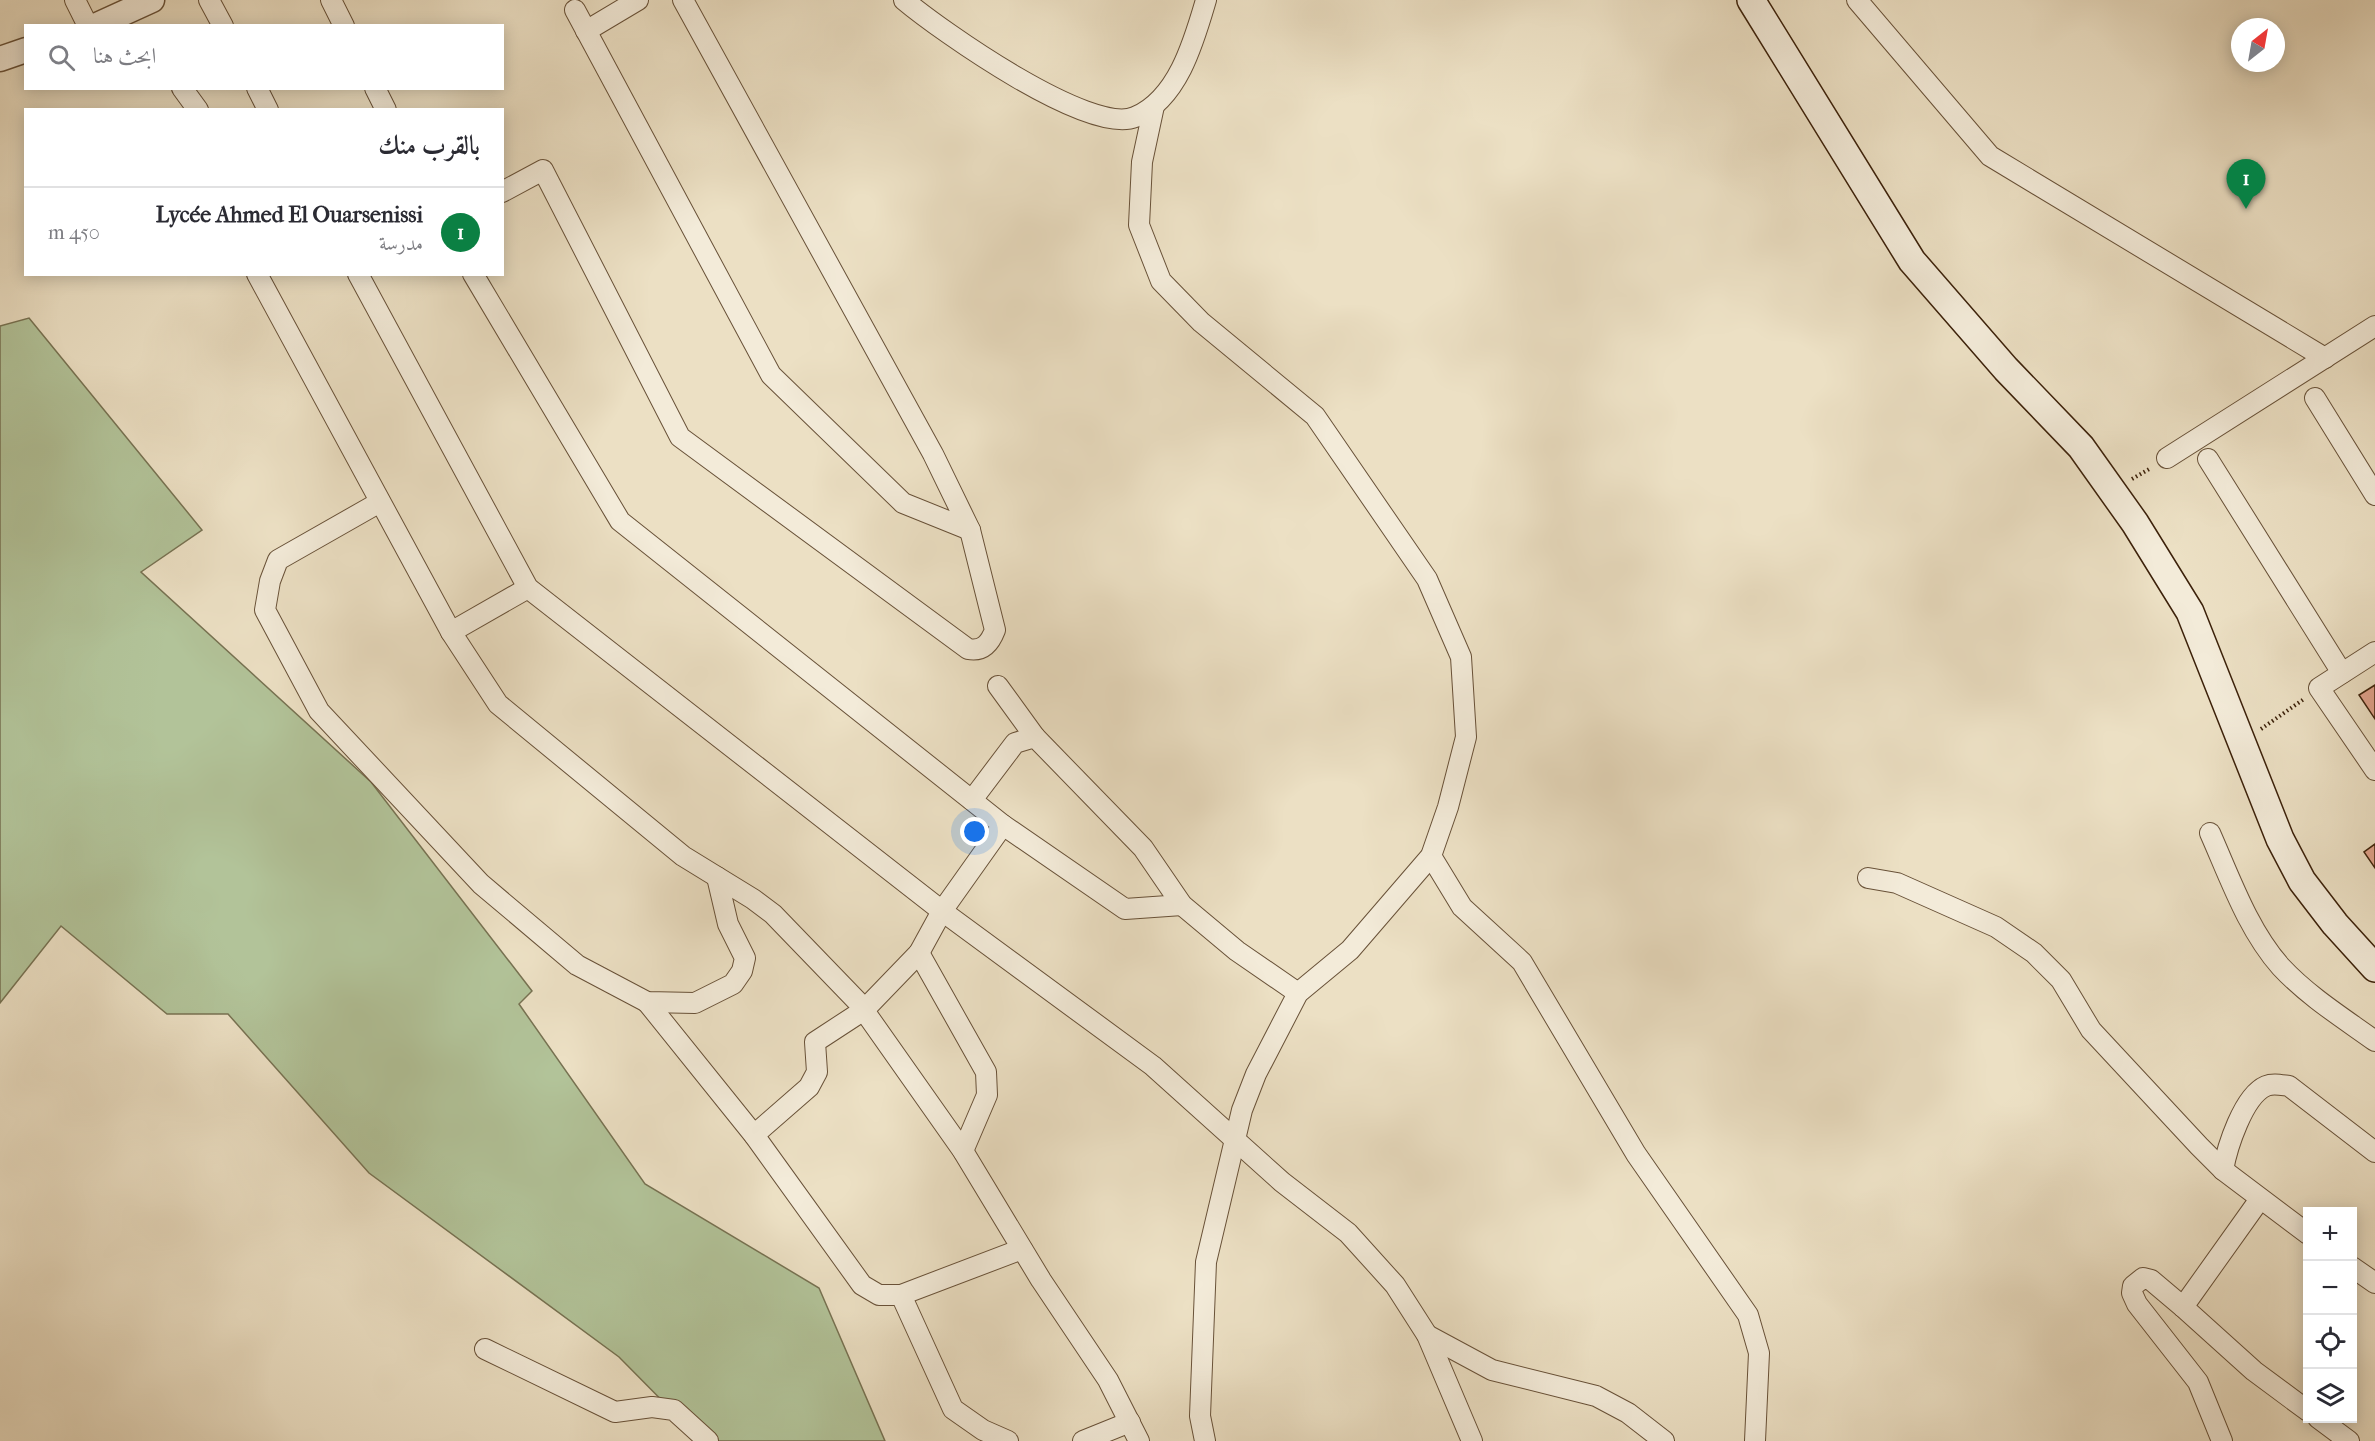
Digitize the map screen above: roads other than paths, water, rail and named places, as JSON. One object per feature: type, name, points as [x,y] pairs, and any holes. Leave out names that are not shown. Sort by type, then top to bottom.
[{"type":"main road","points":[[1751,0],[1912,261],[2006,369],[2081,447],[2112,491],[2190,612],[2280,838],[2302,881],[2335,924],[2375,968]]},
{"type":"street","points":[[75,0],[87,24]]},
{"type":"street","points":[[99,24],[152,0]]},
{"type":"street","points":[[209,0],[222,24]]},
{"type":"street","points":[[331,0],[343,24]]},
{"type":"street","points":[[586,31],[638,0]]},
{"type":"street","points":[[504,191],[543,170],[680,437],[968,649],[977,651],[985,647],[995,630],[970,530],[933,454],[683,0]]},
{"type":"street","points":[[904,0],[936,26],[1000,67],[1068,104],[1104,119],[1120,121],[1134,118],[1154,106],[1169,91],[1197,30],[1206,0]]},
{"type":"street","points":[[1857,0],[1990,156],[2325,358]]},
{"type":"street","points":[[575,10],[771,375],[903,503],[970,530]]},
{"type":"street","points":[[0,58],[24,51]]},
{"type":"street","points":[[183,90],[197,108]]},
{"type":"street","points":[[258,90],[267,108]]},
{"type":"street","points":[[376,90],[385,108]]},
{"type":"street","points":[[1154,106],[1142,162],[1139,225],[1161,281],[1201,322],[1315,416],[1427,579],[1461,657],[1466,737],[1448,807],[1431,856],[1350,950],[1298,993],[1256,1074],[1242,1110],[1206,1262],[1200,1416],[1205,1441]]},
{"type":"street","points":[[258,276],[451,632],[498,704],[674,849],[773,914],[864,1010],[963,1151],[1022,1249],[1108,1380],[1139,1441]]},
{"type":"street","points":[[359,276],[528,588],[942,911],[1153,1066],[1235,1142],[1348,1233],[1395,1285],[1427,1335],[1472,1441]]},
{"type":"street","points":[[474,276],[620,521],[1003,825],[1125,909],[1182,904]]},
{"type":"street","points":[[2167,458],[2375,326]]},
{"type":"street","points":[[2315,398],[2375,495]]},
{"type":"street","points":[[2208,459],[2342,673]]},
{"type":"street","points":[[380,502],[278,560],[270,581],[265,610],[319,711],[481,885],[577,965],[647,1002],[754,1135],[862,1285],[879,1295],[901,1294],[1022,1249]]},
{"type":"street","points":[[451,632],[528,588]]},
{"type":"street","points":[[2375,652],[2319,688],[2375,770]]},
{"type":"street","points":[[998,686],[1035,737],[1143,848],[1182,904],[1237,951],[1298,993]]},
{"type":"street","points":[[972,800],[1015,743],[1026,737],[1035,737]]},
{"type":"street","points":[[754,1135],[809,1087],[817,1072],[815,1042],[864,1010],[919,953],[942,911],[1003,825]]},
{"type":"street","points":[[2210,833],[2259,937],[2282,967],[2323,1004],[2375,1041]]},
{"type":"street","points":[[1431,856],[1462,907],[1522,962],[1636,1154],[1748,1315],[1759,1353],[1755,1441]]},
{"type":"street","points":[[647,1002],[695,1003],[733,984],[742,970],[745,958],[728,924],[717,877]]},
{"type":"street","points":[[1868,878],[1897,883],[1996,927],[2034,952],[2061,980],[2091,1030],[2223,1170],[2303,1231]]},
{"type":"street","points":[[919,953],[986,1072],[987,1095],[963,1151]]},
{"type":"street","points":[[2223,1170],[2229,1141],[2250,1102],[2263,1087],[2274,1084],[2289,1086],[2375,1152]]},
{"type":"street","points":[[2183,1307],[2260,1199]]},
{"type":"street","points":[[2357,1270],[2375,1283]]},
{"type":"street","points":[[2222,1441],[2198,1382],[2137,1304],[2132,1293],[2133,1286],[2143,1278],[2151,1280],[2254,1371],[2303,1408]]},
{"type":"street","points":[[901,1294],[953,1409],[983,1430],[1008,1441]]},
{"type":"street","points":[[1427,1335],[1492,1370],[1596,1396],[1628,1413],[1664,1441]]},
{"type":"street","points":[[485,1349],[615,1412],[652,1407],[674,1410],[708,1441]]},
{"type":"street","points":[[1083,1441],[1130,1422]]},
{"type":"street","points":[[2324,1423],[2349,1441]]},
{"type":"place","name":"Lycée Ahmed El Ouarsenissi","points":[[2246,209]]}]
